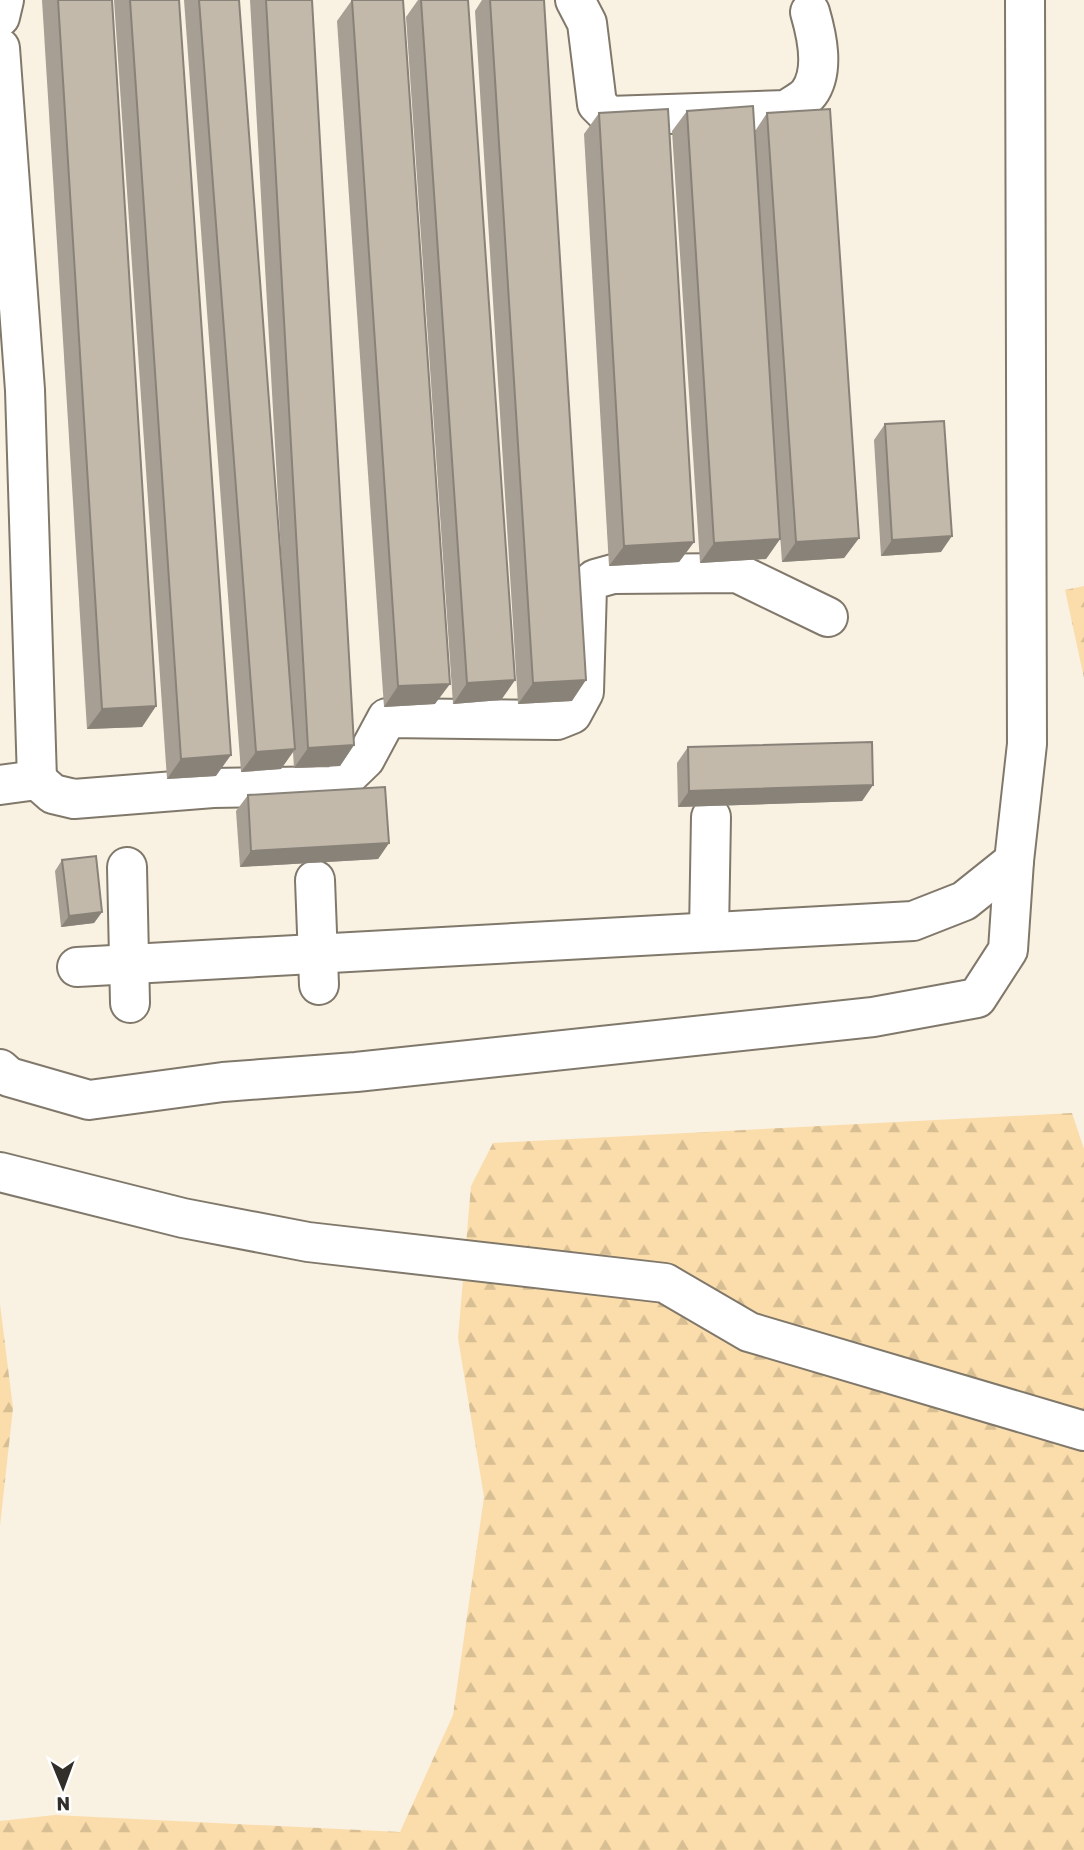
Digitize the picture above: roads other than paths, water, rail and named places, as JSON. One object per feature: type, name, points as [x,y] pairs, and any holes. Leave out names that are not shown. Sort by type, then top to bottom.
[{"type":"street","points":[[0,18],[4,0]]},
{"type":"street","points":[[575,0],[587,23],[597,104],[609,116],[786,110],[809,94],[817,72],[818,41],[810,12]]},
{"type":"street","points":[[0,1069],[9,1077],[89,1100],[223,1082],[356,1072],[860,1018],[977,998],[1008,950],[1014,861],[1027,744],[1025,0]]},
{"type":"street","points":[[0,48],[24,390],[37,780]]},
{"type":"street","points":[[0,785],[37,780],[54,794],[74,799],[213,788],[337,786],[365,759],[387,718],[557,720],[572,714],[584,692],[587,586],[595,579],[613,574],[737,573],[828,617]]},
{"type":"street","points":[[709,932],[711,817]]},
{"type":"street","points":[[78,967],[318,969],[709,932],[914,921],[964,901],[1014,861]]},
{"type":"street","points":[[127,867],[131,1003]]},
{"type":"street","points":[[315,880],[318,969]]},
{"type":"street","points":[[0,1172],[183,1218],[308,1242],[665,1283],[749,1332],[1084,1431]]}]
